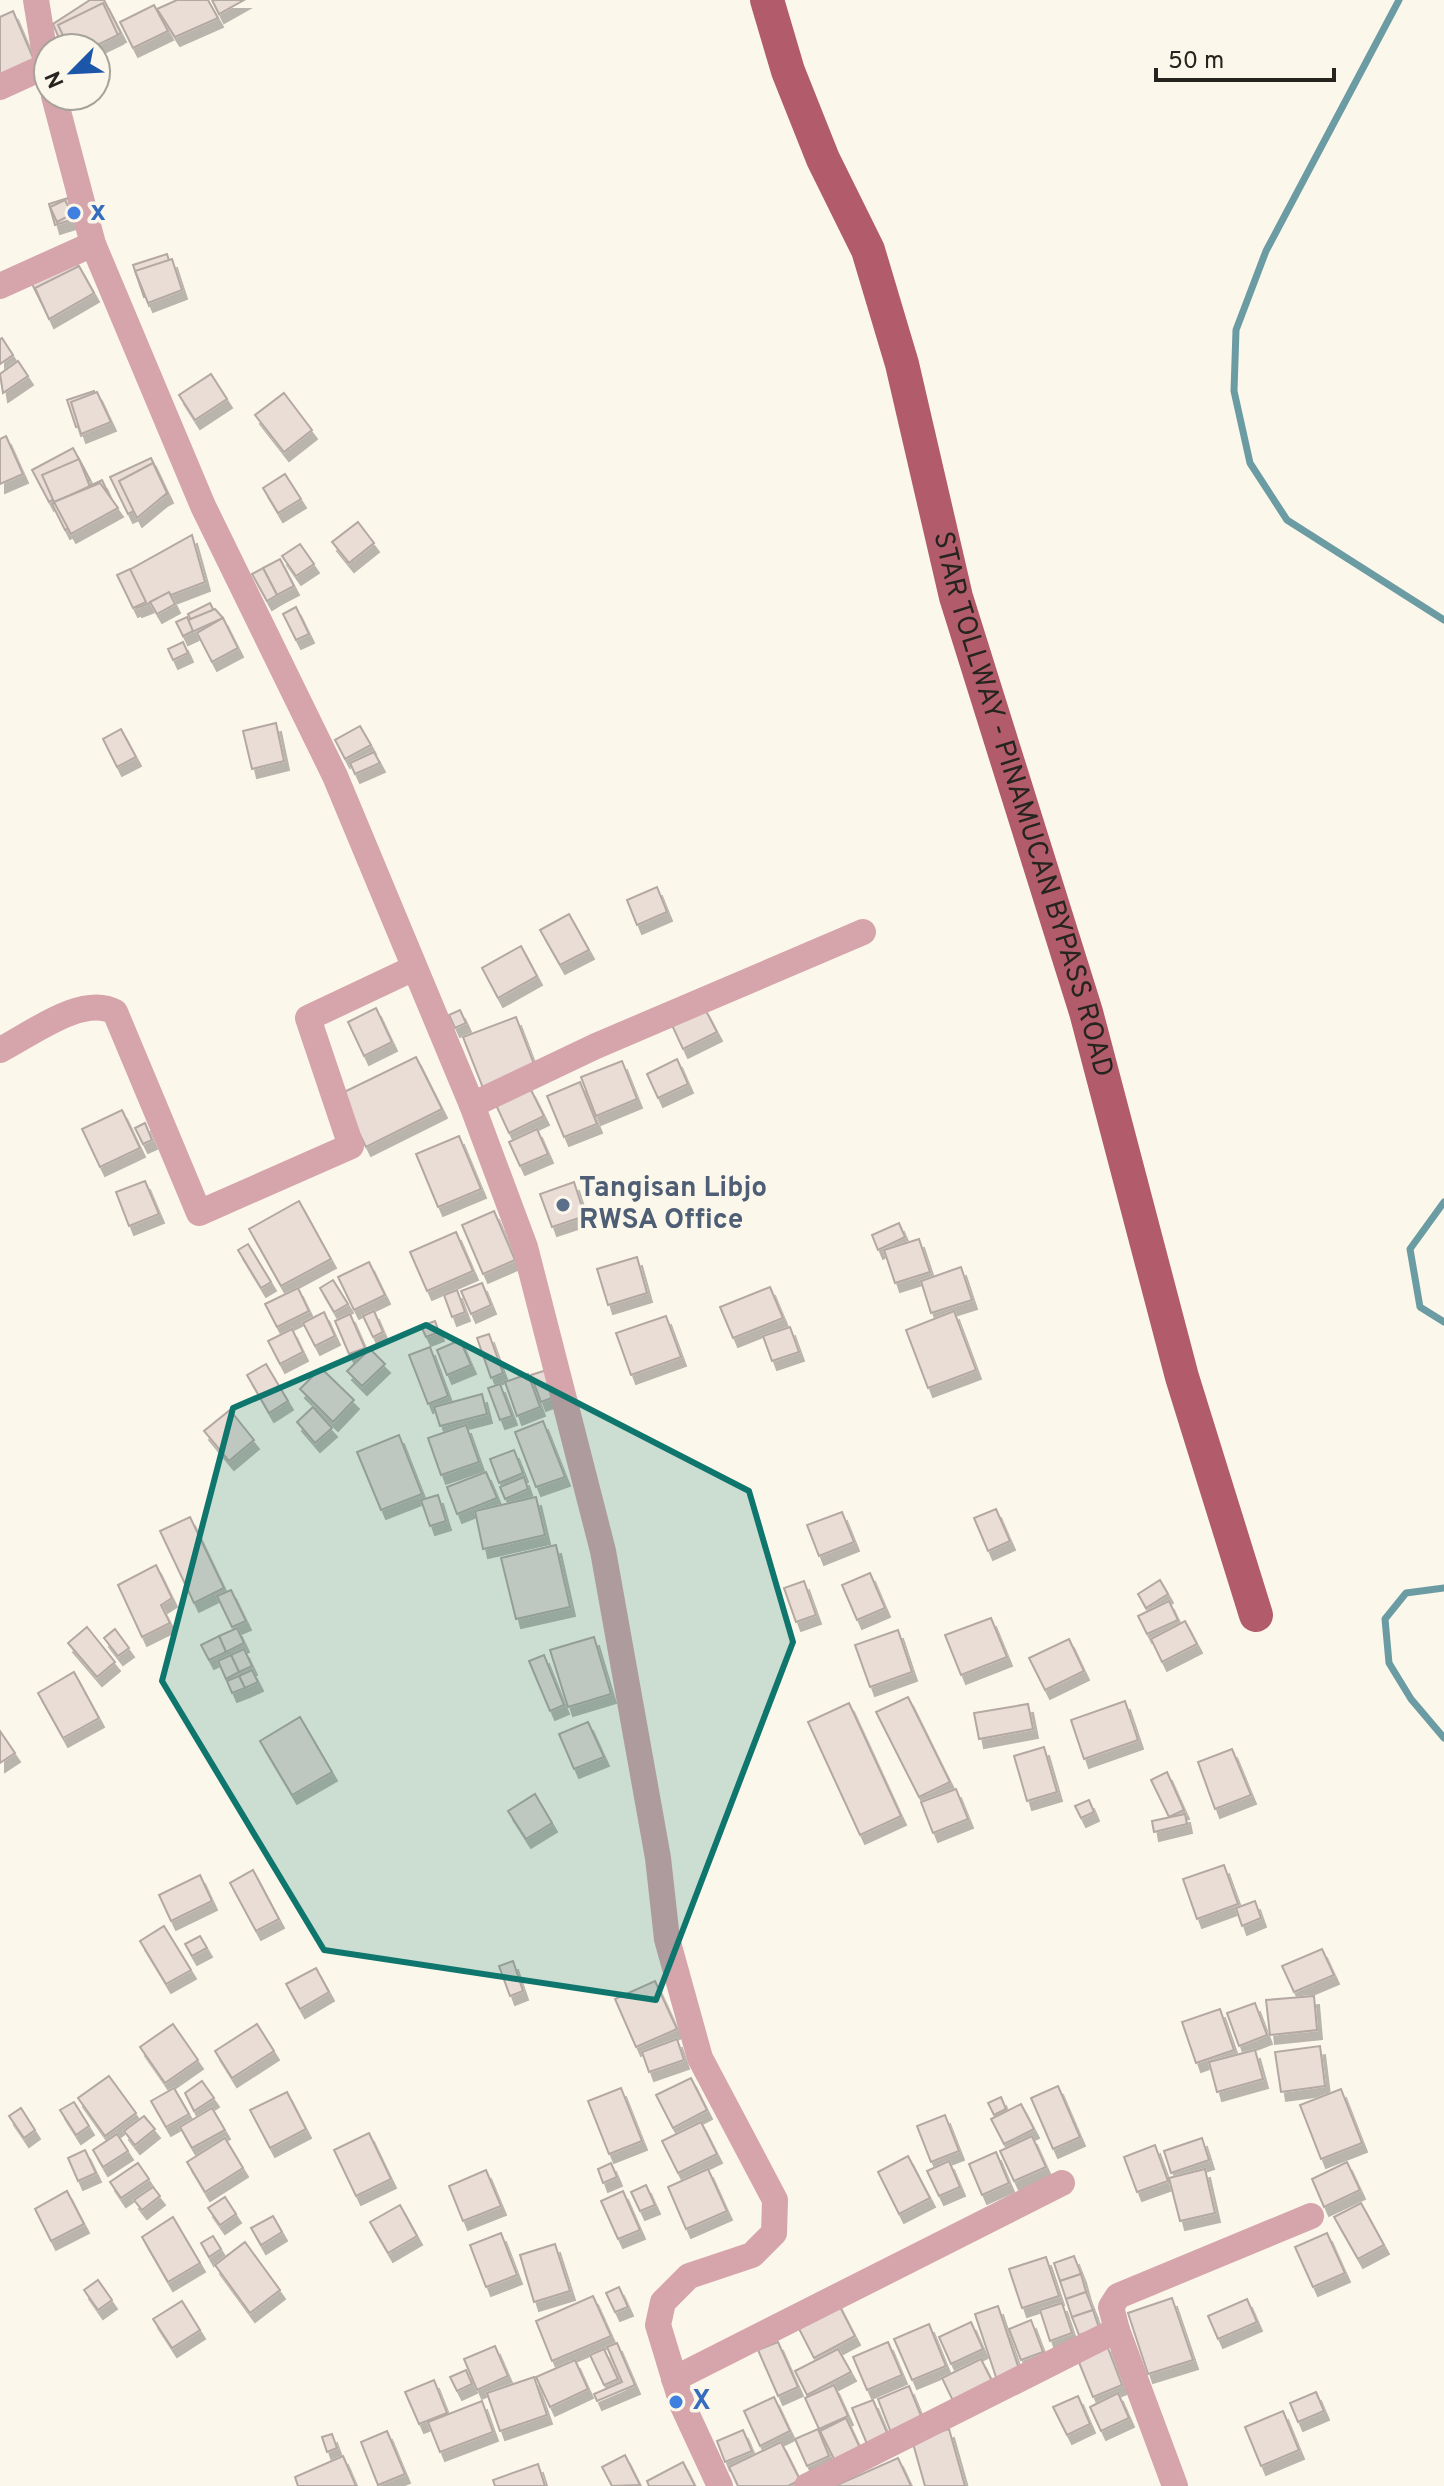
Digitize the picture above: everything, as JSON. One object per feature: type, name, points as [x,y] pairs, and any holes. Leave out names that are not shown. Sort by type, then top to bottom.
[{"type":"main road","name":"STAR TOLLWAY - PINAMUCAN BYPASS ROAD","points":[[767,0],[794,86],[872,264],[902,364],[956,597],[1086,1012],[1182,1377],[1256,1615]]},
{"type":"street","points":[[41,2],[44,32]]},
{"type":"street","points":[[0,87],[32,75]]},
{"type":"street","points":[[58,112],[93,244],[203,506],[335,776],[472,1105],[525,1247],[603,1551],[658,1858],[667,1939],[700,2058],[775,2200],[774,2233],[752,2255],[689,2276],[663,2302],[658,2325],[674,2379],[720,2486]]},
{"type":"street","points":[[0,286],[93,244]]},
{"type":"street","points":[[472,1105],[596,1046],[863,932]]},
{"type":"street","points":[[0,1050],[79,1010],[103,1006],[115,1012],[199,1213],[351,1146],[308,1018],[414,968]]},
{"type":"street","points":[[674,2379],[1062,2183]]},
{"type":"street","points":[[1175,2486],[1111,2307],[1118,2296],[1311,2216]]},
{"type":"street","points":[[807,2486],[1117,2330]]},
{"type":"highlighted area","points":[[426,1325],[749,1491],[793,1642],[656,2000],[324,1950],[162,1681],[233,1408]]},
{"type":"building","points":[[90,0],[104,0],[121,33],[112,37],[112,32],[56,32],[53,24]]},
{"type":"building","points":[[177,0],[208,0],[218,18],[175,37],[157,9]]},
{"type":"building","points":[[212,0],[244,0],[219,14]]},
{"type":"building","points":[[103,3],[118,35],[112,38],[112,32],[61,32],[58,25]]},
{"type":"building","points":[[154,5],[168,31],[133,48],[120,22]]},
{"type":"building","points":[[13,11],[32,61],[0,75],[0,17]]},
{"type":"building","points":[[68,198],[74,219],[55,225],[49,204]]},
{"type":"building","points":[[65,200],[72,214],[57,222],[50,207]]},
{"type":"building","points":[[167,254],[177,286],[144,297],[133,265]]},
{"type":"building","points":[[172,259],[182,290],[148,303],[135,271]]},
{"type":"building","points":[[75,260],[91,294],[48,316],[31,282]]},
{"type":"building","points":[[79,266],[94,293],[49,319],[35,288]]},
{"type":"building","points":[[0,339],[13,355],[0,364]]},
{"type":"building","points":[[18,361],[28,376],[3,393],[0,374]]},
{"type":"building","points":[[211,374],[227,399],[195,420],[179,395]]},
{"type":"building","points":[[94,391],[103,418],[76,427],[67,400]]},
{"type":"building","points":[[97,392],[111,422],[81,434],[71,402]]},
{"type":"building","points":[[284,393],[312,430],[284,452],[255,415]]},
{"type":"building","points":[[6,436],[23,474],[0,484],[0,439]]},
{"type":"building","points":[[73,448],[90,480],[49,502],[32,470]]},
{"type":"building","points":[[151,458],[168,494],[128,514],[110,477]]},
{"type":"building","points":[[79,459],[90,487],[54,502],[42,475]]},
{"type":"building","points":[[153,463],[167,493],[137,518],[119,481]]},
{"type":"building","points":[[285,474],[301,499],[278,513],[263,488]]},
{"type":"building","points":[[102,480],[114,506],[65,530],[52,504]]},
{"type":"building","points":[[100,483],[118,508],[71,534],[54,502]]},
{"type":"building","points":[[358,522],[374,543],[349,563],[332,542]]},
{"type":"building","points":[[192,535],[205,582],[137,608],[122,574]]},
{"type":"building","points":[[300,544],[314,564],[296,576],[282,556]]},
{"type":"building","points":[[280,559],[294,586],[277,595],[263,568]]},
{"type":"building","points":[[263,568],[277,595],[267,601],[252,574]]},
{"type":"building","points":[[130,569],[146,602],[133,608],[117,575]]},
{"type":"building","points":[[169,592],[175,604],[157,614],[150,602]]},
{"type":"building","points":[[210,603],[217,617],[195,629],[188,614]]},
{"type":"building","points":[[296,607],[309,634],[296,640],[283,614]]},
{"type":"building","points":[[215,609],[223,618],[183,636],[181,623]]},
{"type":"building","points":[[187,617],[193,631],[183,636],[176,622]]},
{"type":"building","points":[[223,618],[238,648],[212,662],[197,633]]},
{"type":"building","points":[[183,642],[188,653],[173,660],[168,649]]},
{"type":"building","points":[[276,723],[284,761],[252,769],[243,731]]},
{"type":"building","points":[[360,726],[371,745],[345,759],[335,740]]},
{"type":"building","points":[[121,729],[136,757],[117,767],[103,739]]},
{"type":"building","points":[[374,752],[380,763],[355,774],[350,763]]},
{"type":"building","points":[[657,887],[667,912],[637,925],[627,900]]},
{"type":"building","points":[[569,914],[589,950],[560,965],[540,930]]},
{"type":"building","points":[[521,946],[537,976],[498,998],[482,968]]},
{"type":"building","points":[[704,1007],[717,1032],[683,1049],[671,1023]]},
{"type":"building","points":[[376,1008],[392,1042],[364,1056],[348,1022]]},
{"type":"building","points":[[460,1010],[466,1023],[455,1028],[449,1015]]},
{"type":"building","points":[[516,1017],[537,1072],[485,1093],[463,1037]]},
{"type":"building","points":[[416,1057],[442,1109],[366,1147],[340,1094]]},
{"type":"building","points":[[677,1059],[688,1084],[658,1098],[647,1074]]},
{"type":"building","points":[[622,1061],[637,1099],[596,1116],[581,1077]]},
{"type":"building","points":[[580,1082],[597,1124],[564,1137],[547,1096]]},
{"type":"building","points":[[530,1088],[544,1116],[509,1133],[496,1105]]},
{"type":"building","points":[[122,1110],[140,1148],[100,1167],[82,1129]]},
{"type":"building","points":[[145,1123],[152,1140],[143,1144],[135,1128]]},
{"type":"building","points":[[537,1129],[548,1154],[520,1166],[509,1142]]},
{"type":"building","points":[[459,1136],[481,1189],[438,1207],[416,1154]]},
{"type":"building","points":[[145,1181],[159,1214],[129,1226],[116,1192]]},
{"type":"building","name":"Tangisan Libjo RWSA Office","points":[[574,1182],[585,1216],[552,1227],[540,1194]]},
{"type":"building","points":[[299,1201],[331,1259],[281,1286],[249,1229]]},
{"type":"building","points":[[494,1211],[515,1260],[483,1274],[462,1225]]},
{"type":"building","points":[[899,1223],[905,1237],[878,1250],[872,1235]]},
{"type":"building","points":[[456,1232],[473,1271],[427,1291],[410,1252]]},
{"type":"building","points":[[919,1239],[930,1272],[895,1283],[884,1250]]},
{"type":"building","points":[[248,1244],[271,1282],[261,1288],[238,1250]]},
{"type":"building","points":[[637,1257],[647,1293],[608,1305],[597,1269]]},
{"type":"building","points":[[369,1262],[385,1295],[354,1310],[338,1277]]},
{"type":"building","points":[[961,1267],[972,1300],[931,1313],[921,1281]]},
{"type":"building","points":[[333,1280],[348,1304],[334,1312],[320,1288]]},
{"type":"building","points":[[482,1283],[491,1305],[471,1314],[461,1291]]},
{"type":"building","points":[[770,1287],[783,1318],[733,1338],[720,1307]]},
{"type":"building","points":[[298,1288],[309,1311],[277,1327],[265,1304]]},
{"type":"building","points":[[457,1290],[465,1312],[452,1317],[444,1295]]},
{"type":"building","points":[[374,1311],[383,1332],[373,1337],[363,1316]]},
{"type":"building","points":[[954,1311],[976,1370],[928,1388],[906,1330]]},
{"type":"building","points":[[324,1312],[335,1336],[315,1346],[303,1323]]},
{"type":"building","points":[[350,1314],[365,1348],[349,1354],[335,1321]]},
{"type":"building","points":[[666,1316],[681,1357],[631,1375],[616,1333]]},
{"type":"building","points":[[435,1321],[439,1332],[426,1337],[421,1326]]},
{"type":"building","points":[[790,1327],[799,1352],[772,1361],[763,1336]]},
{"type":"building","points":[[292,1329],[303,1352],[280,1364],[268,1341]]},
{"type":"building","points":[[489,1334],[503,1373],[491,1378],[477,1338]]},
{"type":"building","points":[[460,1340],[471,1365],[447,1375],[437,1350]]},
{"type":"building","points":[[430,1347],[448,1396],[428,1404],[409,1355]]},
{"type":"building","points":[[370,1349],[385,1364],[362,1386],[347,1371]]},
{"type":"building","points":[[266,1364],[288,1401],[269,1413],[247,1375]]},
{"type":"building","points":[[321,1368],[354,1400],[333,1422],[300,1389]]},
{"type":"building","points":[[547,1370],[557,1396],[541,1402],[531,1375]]},
{"type":"building","points":[[528,1374],[540,1407],[517,1416],[505,1382]]},
{"type":"building","points":[[500,1384],[512,1416],[500,1420],[488,1388]]},
{"type":"building","points":[[482,1394],[487,1414],[440,1426],[434,1407]]},
{"type":"building","points":[[313,1407],[332,1428],[315,1443],[297,1422]]},
{"type":"building","points":[[230,1410],[254,1440],[229,1461],[204,1431]]},
{"type":"building","points":[[543,1421],[565,1477],[536,1487],[515,1432]]},
{"type":"building","points":[[466,1425],[479,1462],[441,1475],[428,1438]]},
{"type":"building","points":[[399,1435],[422,1494],[381,1510],[357,1452]]},
{"type":"building","points":[[514,1450],[523,1473],[499,1483],[490,1459]]},
{"type":"building","points":[[486,1472],[497,1498],[457,1514],[447,1487]]},
{"type":"building","points":[[524,1477],[528,1489],[505,1499],[500,1487]]},
{"type":"building","points":[[438,1495],[446,1521],[430,1526],[421,1500]]},
{"type":"building","points":[[536,1497],[545,1535],[483,1549],[475,1511]]},
{"type":"building","points":[[996,1509],[1010,1541],[988,1551],[974,1518]]},
{"type":"building","points":[[842,1512],[854,1542],[819,1556],[807,1525]]},
{"type":"building","points":[[190,1517],[224,1588],[194,1603],[160,1531]]},
{"type":"building","points":[[556,1545],[570,1607],[516,1619],[501,1558]]},
{"type":"building","points":[[156,1565],[172,1598],[161,1605],[170,1623],[142,1637],[118,1585]]},
{"type":"building","points":[[870,1573],[885,1608],[857,1620],[842,1585]]},
{"type":"building","points":[[1160,1580],[1168,1594],[1146,1608],[1138,1594]]},
{"type":"building","points":[[804,1581],[816,1615],[796,1622],[784,1588]]},
{"type":"building","points":[[231,1590],[246,1621],[232,1627],[217,1596]]},
{"type":"building","points":[[1169,1601],[1178,1620],[1147,1634],[1138,1616]]},
{"type":"building","points":[[991,1618],[1007,1657],[961,1675],[945,1635]]},
{"type":"building","points":[[1185,1621],[1197,1644],[1162,1662],[1151,1639]]},
{"type":"building","points":[[87,1627],[115,1662],[97,1677],[68,1643]]},
{"type":"building","points":[[237,1628],[244,1643],[226,1652],[219,1636]]},
{"type":"building","points":[[115,1629],[129,1648],[118,1656],[104,1638]]},
{"type":"building","points":[[898,1630],[912,1672],[870,1687],[855,1645]]},
{"type":"building","points":[[219,1636],[226,1652],[209,1660],[201,1645]]},
{"type":"building","points":[[594,1637],[611,1694],[568,1707],[550,1650]]},
{"type":"building","points":[[1069,1639],[1084,1671],[1045,1690],[1029,1658]]},
{"type":"building","points":[[244,1649],[252,1666],[239,1672],[231,1655]]},
{"type":"building","points":[[231,1655],[239,1672],[226,1679],[218,1661]]},
{"type":"building","points":[[544,1655],[564,1705],[550,1711],[529,1661]]},
{"type":"building","points":[[252,1670],[258,1682],[245,1688],[239,1676]]},
{"type":"building","points":[[74,1672],[99,1718],[63,1738],[38,1693]]},
{"type":"building","points":[[239,1676],[245,1688],[232,1693],[227,1681]]},
{"type":"building","points":[[908,1697],[950,1782],[919,1797],[876,1712]]},
{"type":"building","points":[[1125,1701],[1138,1740],[1084,1759],[1071,1720]]},
{"type":"building","points":[[849,1703],[901,1816],[860,1835],[808,1722]]},
{"type":"building","points":[[1028,1704],[1033,1729],[979,1739],[974,1713]]},
{"type":"building","points":[[300,1717],[332,1772],[292,1795],[260,1741]]},
{"type":"building","points":[[588,1722],[604,1757],[574,1769],[559,1734]]},
{"type":"building","points":[[0,1731],[15,1753],[0,1763]]},
{"type":"building","points":[[1044,1747],[1057,1792],[1027,1801],[1014,1756]]},
{"type":"building","points":[[1232,1749],[1251,1795],[1215,1809],[1198,1762]]},
{"type":"building","points":[[1167,1772],[1184,1810],[1169,1817],[1151,1780]]},
{"type":"building","points":[[956,1789],[968,1819],[933,1833],[921,1802]]},
{"type":"building","points":[[535,1794],[552,1823],[526,1839],[508,1811]]},
{"type":"building","points":[[1089,1800],[1094,1812],[1081,1818],[1075,1806]]},
{"type":"building","points":[[1185,1814],[1187,1824],[1154,1832],[1152,1821]]},
{"type":"building","points":[[1224,1865],[1238,1904],[1197,1919],[1183,1879]]},
{"type":"building","points":[[253,1870],[279,1919],[256,1931],[230,1883]]},
{"type":"building","points":[[200,1875],[212,1901],[171,1921],[159,1895]]},
{"type":"building","points":[[1255,1901],[1261,1918],[1242,1926],[1236,1908]]},
{"type":"building","points":[[164,1926],[191,1970],[166,1984],[140,1941]]},
{"type":"building","points":[[200,1936],[207,1948],[192,1956],[185,1944]]},
{"type":"building","points":[[1322,1949],[1334,1975],[1294,1992],[1282,1966]]},
{"type":"building","points":[[513,1961],[523,1991],[510,1996],[499,1966]]},
{"type":"building","points":[[316,1968],[329,1992],[300,2009],[286,1984]]},
{"type":"building","points":[[655,1981],[677,2029],[636,2047],[615,1999]]},
{"type":"building","points":[[1314,1996],[1317,2030],[1270,2035],[1266,2000]]},
{"type":"building","points":[[1255,2003],[1267,2035],[1239,2046],[1227,2013]]},
{"type":"building","points":[[1220,2009],[1234,2050],[1196,2063],[1182,2022]]},
{"type":"building","points":[[173,2024],[198,2060],[165,2083],[140,2047]]},
{"type":"building","points":[[257,2024],[274,2051],[232,2078],[215,2051]]},
{"type":"building","points":[[677,2039],[684,2060],[649,2072],[642,2052]]},
{"type":"building","points":[[1320,2046],[1325,2086],[1281,2092],[1275,2052]]},
{"type":"building","points":[[1255,2050],[1263,2079],[1217,2092],[1209,2062]]},
{"type":"building","points":[[109,2076],[136,2113],[105,2136],[78,2098]]},
{"type":"building","points":[[691,2078],[707,2110],[673,2128],[656,2095]]},
{"type":"building","points":[[202,2081],[214,2098],[194,2111],[185,2093]]},
{"type":"building","points":[[1058,2086],[1080,2137],[1053,2149],[1031,2098]]},
{"type":"building","points":[[174,2088],[189,2114],[166,2127],[151,2101]]},
{"type":"building","points":[[621,2088],[642,2141],[609,2154],[588,2101]]},
{"type":"building","points":[[1341,2089],[1362,2143],[1321,2159],[1300,2105]]},
{"type":"building","points":[[287,2092],[306,2129],[270,2148],[250,2110]]},
{"type":"building","points":[[1001,2097],[1006,2109],[994,2115],[988,2103]]},
{"type":"building","points":[[74,2102],[89,2126],[76,2135],[60,2110]]},
{"type":"building","points":[[1021,2104],[1034,2129],[1004,2144],[991,2119]]},
{"type":"building","points":[[21,2108],[35,2130],[24,2138],[9,2116]]},
{"type":"building","points":[[212,2108],[225,2130],[192,2148],[180,2127]]},
{"type":"building","points":[[945,2115],[959,2151],[931,2162],[917,2126]]},
{"type":"building","points":[[144,2116],[155,2129],[135,2145],[124,2131]]},
{"type":"building","points":[[701,2122],[717,2154],[678,2173],[662,2141]]},
{"type":"building","points":[[369,2133],[391,2179],[356,2196],[334,2150]]},
{"type":"building","points":[[117,2134],[128,2151],[103,2167],[93,2150]]},
{"type":"building","points":[[1032,2136],[1046,2167],[1014,2181],[1000,2151]]},
{"type":"building","points":[[225,2138],[243,2168],[205,2192],[187,2162]]},
{"type":"building","points":[[1202,2138],[1209,2160],[1171,2173],[1164,2151]]},
{"type":"building","points":[[1155,2145],[1168,2181],[1137,2192],[1124,2157]]},
{"type":"building","points":[[85,2150],[96,2173],[78,2181],[68,2158]]},
{"type":"building","points":[[996,2152],[1009,2183],[982,2195],[969,2164]]},
{"type":"building","points":[[908,2156],[930,2198],[899,2214],[878,2172]]},
{"type":"building","points":[[949,2161],[960,2187],[939,2196],[927,2171]]},
{"type":"building","points":[[1347,2162],[1360,2190],[1324,2207],[1312,2179]]},
{"type":"building","points":[[138,2163],[149,2179],[121,2198],[110,2182]]},
{"type":"building","points":[[611,2163],[617,2177],[603,2183],[598,2169]]},
{"type":"building","points":[[708,2169],[727,2211],[686,2229],[668,2187]]},
{"type":"building","points":[[1205,2169],[1215,2213],[1180,2221],[1169,2178]]},
{"type":"building","points":[[486,2170],[501,2206],[463,2221],[449,2186]]},
{"type":"building","points":[[646,2185],[655,2205],[640,2211],[631,2192]]},
{"type":"building","points":[[153,2187],[160,2196],[142,2210],[134,2200]]},
{"type":"building","points":[[67,2191],[84,2224],[51,2241],[35,2209]]},
{"type":"building","points":[[623,2191],[640,2230],[618,2239],[601,2201]]},
{"type":"building","points":[[225,2197],[236,2214],[220,2225],[208,2208]]},
{"type":"building","points":[[1361,2203],[1384,2245],[1358,2259],[1334,2217]]},
{"type":"building","points":[[400,2205],[417,2236],[388,2253],[370,2222]]},
{"type":"building","points":[[273,2216],[282,2232],[261,2245],[251,2228]]},
{"type":"building","points":[[173,2217],[200,2263],[168,2282],[142,2237]]},
{"type":"building","points":[[501,2233],[517,2275],[486,2287],[470,2245]]},
{"type":"building","points":[[1327,2233],[1345,2273],[1313,2287],[1295,2247]]},
{"type":"building","points":[[213,2236],[221,2249],[209,2257],[201,2243]]},
{"type":"building","points":[[245,2242],[280,2290],[250,2313],[215,2265]]},
{"type":"building","points":[[555,2244],[570,2291],[534,2302],[520,2255]]},
{"type":"building","points":[[1074,2256],[1081,2274],[1060,2281],[1054,2263]]},
{"type":"building","points":[[1046,2257],[1059,2296],[1022,2308],[1009,2269]]},
{"type":"building","points":[[1081,2274],[1086,2292],[1066,2299],[1060,2281]]},
{"type":"building","points":[[98,2280],[112,2300],[98,2310],[84,2290]]},
{"type":"building","points":[[619,2287],[628,2307],[615,2312],[606,2293]]},
{"type":"building","points":[[1086,2292],[1093,2310],[1072,2317],[1066,2299]]},
{"type":"building","points":[[593,2296],[611,2336],[552,2361],[536,2321]]},
{"type":"building","points":[[1172,2298],[1193,2360],[1148,2374],[1128,2313]]},
{"type":"building","points":[[836,2299],[855,2336],[814,2358],[795,2321]]},
{"type":"building","points":[[1247,2299],[1257,2322],[1218,2339],[1208,2316]]},
{"type":"building","points":[[182,2301],[200,2330],[172,2348],[153,2319]]},
{"type":"building","points":[[1062,2303],[1072,2333],[1050,2341],[1040,2310]]},
{"type":"building","points":[[998,2306],[1020,2372],[997,2380],[975,2314]]},
{"type":"building","points":[[1093,2310],[1099,2328],[1079,2335],[1072,2317]]},
{"type":"building","points":[[1031,2320],[1043,2352],[1021,2360],[1009,2329]]},
{"type":"building","points":[[971,2322],[983,2349],[951,2364],[939,2337]]},
{"type":"building","points":[[929,2324],[946,2366],[912,2380],[894,2339]]},
{"type":"building","points":[[778,2342],[798,2387],[778,2396],[758,2350]]},
{"type":"building","points":[[888,2342],[902,2375],[867,2390],[853,2357]]},
{"type":"building","points":[[617,2343],[635,2385],[597,2401],[594,2394],[622,2382],[607,2347]]},
{"type":"building","points":[[1106,2343],[1122,2385],[1093,2397],[1076,2355]]},
{"type":"building","points":[[495,2346],[508,2376],[477,2390],[464,2359]]},
{"type":"building","points":[[604,2349],[618,2379],[604,2385],[590,2355]]},
{"type":"building","points":[[838,2349],[851,2372],[807,2395],[795,2371]]},
{"type":"building","points":[[981,2359],[994,2385],[955,2405],[942,2378]]},
{"type":"building","points":[[575,2360],[588,2389],[550,2407],[536,2377]]},
{"type":"building","points":[[466,2370],[472,2384],[457,2391],[450,2377]]},
{"type":"building","points":[[534,2377],[547,2415],[500,2431],[487,2393]]},
{"type":"building","points":[[434,2380],[447,2413],[419,2424],[405,2392]]},
{"type":"building","points":[[834,2385],[848,2416],[819,2429],[805,2398]]},
{"type":"building","points":[[909,2386],[924,2423],[892,2435],[878,2399]]},
{"type":"building","points":[[1316,2392],[1324,2411],[1298,2422],[1290,2403]]},
{"type":"building","points":[[1118,2393],[1129,2418],[1101,2431],[1090,2407]]},
{"type":"building","points":[[1078,2396],[1090,2424],[1067,2435],[1053,2407]]},
{"type":"building","points":[[774,2397],[790,2431],[760,2446],[744,2411]]},
{"type":"building","points":[[873,2400],[888,2435],[867,2444],[852,2408]]},
{"type":"building","points":[[482,2401],[493,2432],[440,2452],[428,2422]]},
{"type":"building","points":[[1283,2411],[1299,2450],[1261,2466],[1245,2427]]},
{"type":"building","points":[[846,2418],[861,2450],[836,2463],[820,2431]]},
{"type":"building","points":[[818,2429],[829,2456],[807,2466],[795,2439]]},
{"type":"building","points":[[949,2429],[965,2486],[925,2486],[912,2440]]},
{"type":"building","points":[[743,2430],[752,2451],[725,2462],[717,2441]]},
{"type":"building","points":[[387,2431],[405,2474],[378,2485],[361,2442]]},
{"type":"building","points":[[332,2434],[337,2448],[327,2452],[322,2437]]},
{"type":"building","points":[[781,2442],[800,2480],[788,2486],[738,2486],[729,2467]]},
{"type":"building","points":[[625,2455],[640,2485],[612,2486],[602,2467]]},
{"type":"building","points":[[343,2456],[356,2486],[298,2486],[295,2477]]},
{"type":"building","points":[[898,2458],[911,2486],[835,2486]]},
{"type":"building","points":[[683,2462],[695,2486],[649,2486],[647,2481]]},
{"type":"building","points":[[538,2464],[545,2486],[495,2486],[493,2480]]},
{"type":"waterway","points":[[1399,0],[1266,251],[1236,330],[1234,391],[1250,463],[1287,520],[1444,620]]},
{"type":"waterway","points":[[1444,1202],[1410,1249],[1420,1307],[1444,1322]]},
{"type":"waterway","points":[[1444,1588],[1406,1593],[1385,1619],[1389,1663],[1411,1699],[1444,1738]]},
{"type":"place","name":"x","points":[[74,213]]},
{"type":"place","name":"Tangisan Libjo RWSA Office","points":[[563,1205]]},
{"type":"place","name":"X","points":[[676,2402]]}]
